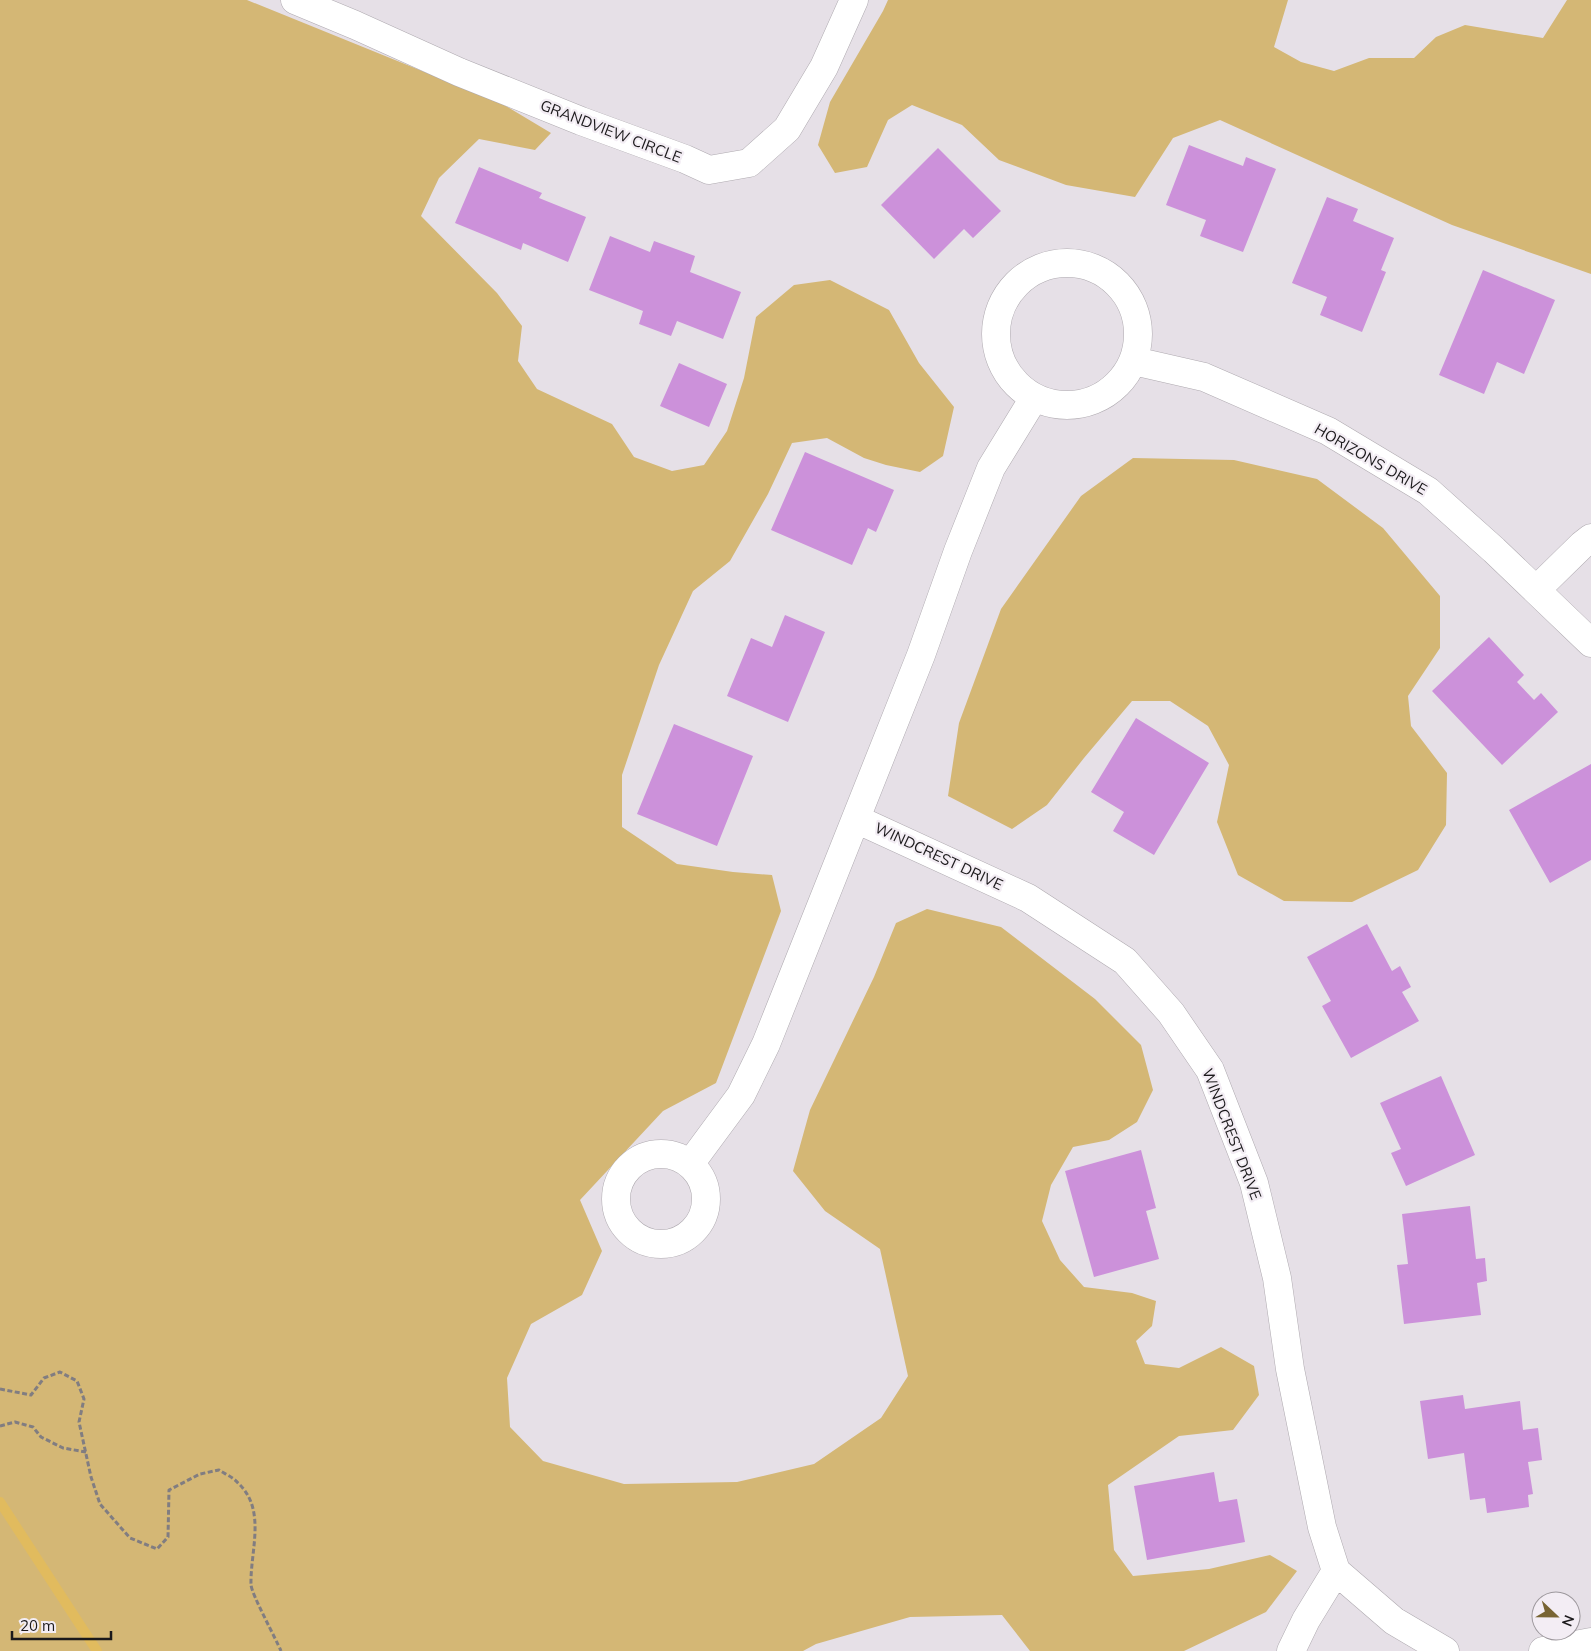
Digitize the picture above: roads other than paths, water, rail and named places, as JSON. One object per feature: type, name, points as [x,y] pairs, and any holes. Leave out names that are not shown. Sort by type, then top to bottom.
[{"type":"street","name":"GRANDVIEW CIRCLE","points":[[294,0],[356,25],[459,72],[709,170],[749,163],[787,129],[824,67],[854,0]]},
{"type":"street","points":[[1071,262],[1093,266],[1112,278],[1128,295],[1136,316],[1139,338],[1134,361],[1122,380],[1104,395],[1082,404],[1057,405],[1034,398],[1014,383],[1001,362],[995,338],[998,314],[1009,291],[1026,274],[1049,264],[1071,262]]},
{"type":"street","name":"HORIZONS DRIVE","points":[[1134,361],[1204,377],[1328,431],[1428,491],[1494,550],[1591,643]]},
{"type":"street","points":[[690,1164],[742,1095],[766,1044],[856,819],[991,468],[1034,398]]},
{"type":"street","points":[[1536,590],[1582,544],[1591,538]]},
{"type":"street","name":"WINDCREST DRIVE","points":[[856,819],[1028,898],[1125,961],[1171,1013],[1210,1070],[1254,1182],[1277,1278],[1290,1369],[1322,1527],[1336,1571]]},
{"type":"street","points":[[1291,1651],[1306,1620],[1336,1571],[1394,1621],[1445,1651]]},
{"type":"street","points":[[1543,1651],[1591,1642]]},
{"type":"waterway","points":[[0,1502],[97,1651]]}]
